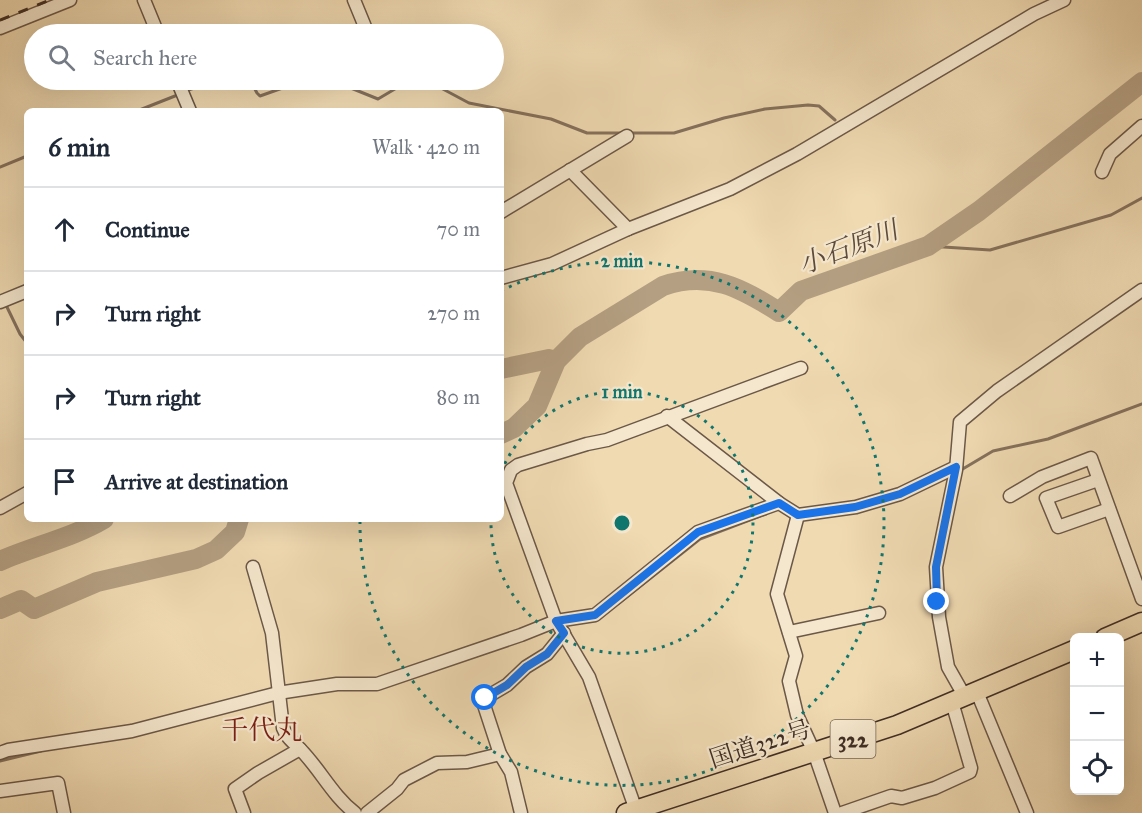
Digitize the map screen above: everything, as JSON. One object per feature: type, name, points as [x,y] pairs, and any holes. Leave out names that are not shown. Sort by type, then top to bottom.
[{"type":"highway","points":[[1117,633],[1142,622]]},
{"type":"highway","name":"国道322号","points":[[633,812],[897,725],[1070,652]]},
{"type":"street","points":[[0,28],[70,0]]},
{"type":"street","points":[[144,0],[154,24]]},
{"type":"street","points":[[354,0],[364,24]]},
{"type":"street","points":[[504,277],[552,264],[628,228],[730,189],[797,154],[1034,14],[1064,0]]},
{"type":"street","points":[[181,90],[188,105]]},
{"type":"street","points":[[1101,172],[1110,154],[1142,126]]},
{"type":"street","points":[[504,210],[627,136]]},
{"type":"street","points":[[570,170],[628,228]]},
{"type":"street","points":[[1027,813],[948,667],[939,617],[936,567],[956,467],[960,422],[998,390],[1142,290]]},
{"type":"street","points":[[0,302],[24,292]]},
{"type":"street","points":[[633,812],[589,676],[560,627],[506,483],[511,470],[528,462],[607,440],[801,368]]},
{"type":"street","points":[[667,416],[797,517],[855,507],[900,494],[956,467]]},
{"type":"street","points":[[1010,496],[1042,477],[1091,458],[1142,599]]},
{"type":"street","points":[[1098,480],[1046,498],[1058,527],[1109,509]]},
{"type":"street","points":[[0,508],[24,495]]},
{"type":"street","points":[[0,753],[132,730],[337,684],[377,684],[521,635],[560,627],[595,615],[698,532],[779,503]]},
{"type":"street","points":[[797,517],[777,594],[796,656],[789,681],[797,715],[814,752],[835,813]]},
{"type":"street","points":[[253,567],[272,633],[278,696],[286,737],[300,749],[340,801],[355,813]]},
{"type":"street","points":[[789,632],[879,613]]},
{"type":"street","points":[[521,813],[511,772],[500,754],[483,702],[485,698],[507,685],[526,667],[547,654],[560,627]]},
{"type":"street","points":[[843,813],[891,796],[902,798],[935,788],[970,772],[964,697]]},
{"type":"street","points":[[244,813],[235,789],[300,749]]},
{"type":"street","points":[[367,813],[397,789],[404,780],[436,763],[466,762],[500,754]]},
{"type":"street","points":[[0,791],[58,783],[64,813]]},
{"type":"waterway","name":"小石原川","points":[[504,433],[514,428],[537,406],[556,361],[580,337],[663,286],[695,280],[724,284],[738,289],[779,312],[801,291],[928,246],[979,211],[1142,82]]},
{"type":"waterway","points":[[255,90],[260,96],[277,90]]},
{"type":"waterway","points":[[356,90],[378,99],[393,90]]},
{"type":"waterway","points":[[445,90],[469,103],[495,108]]},
{"type":"waterway","points":[[145,108],[180,94]]},
{"type":"waterway","points":[[504,110],[551,119],[587,133],[674,133],[765,109],[808,105],[819,106],[835,120]]},
{"type":"waterway","points":[[0,167],[24,157]]},
{"type":"waterway","points":[[928,246],[990,250],[1111,215],[1142,198]]},
{"type":"waterway","points":[[5,303],[24,339]]},
{"type":"waterway","name":"小石原川","points":[[504,368],[549,359],[556,361]]},
{"type":"waterway","points":[[961,470],[993,451],[1048,439],[1142,404]]},
{"type":"waterway","points":[[619,603],[700,539],[766,514]]},
{"type":"waterway","name":"小石原川","points":[[0,561],[99,522]]},
{"type":"waterway","name":"小石原川","points":[[0,609],[21,600],[34,609],[97,582],[196,559],[216,550],[235,532],[238,522]]},
{"type":"waterway","points":[[0,761],[41,751]]},
{"type":"railway","points":[[0,20],[50,0]]},
{"type":"district","name":"千代丸","points":[[262,730]]},
{"type":"route","points":[[485,698],[507,685],[526,667],[547,654],[564,633],[556,621],[595,615],[698,532],[779,503],[798,515],[855,507],[900,494],[956,467],[936,567],[937,602]]}]
